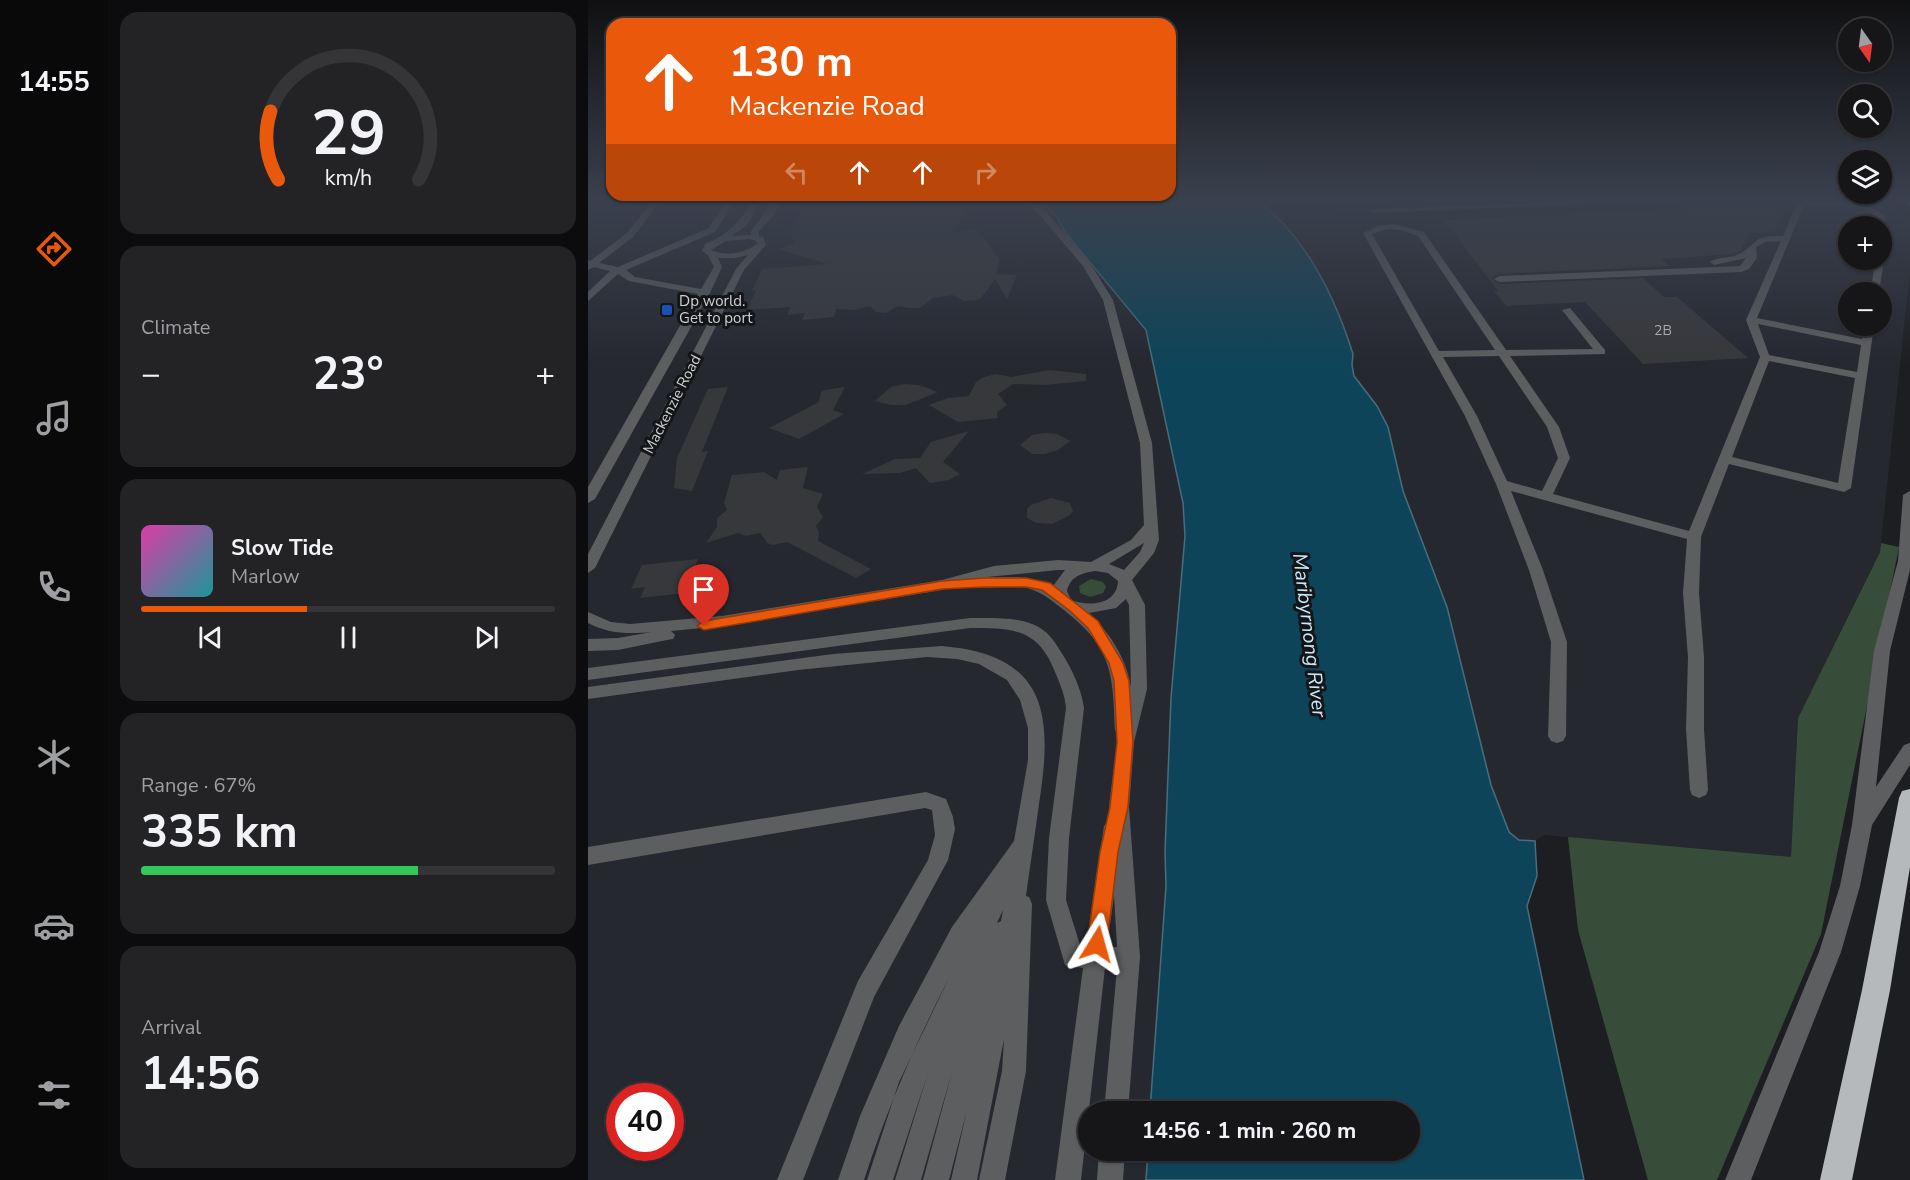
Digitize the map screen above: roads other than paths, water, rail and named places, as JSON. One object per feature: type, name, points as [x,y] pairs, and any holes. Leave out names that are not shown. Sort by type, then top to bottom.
[{"type":"highway","points":[[1836,1180],[1876,990],[1910,798]]},
{"type":"street","points":[[589,264],[603,254]]},
{"type":"street","points":[[588,298],[605,278],[656,254]]},
{"type":"street","points":[[712,255],[739,254]]},
{"type":"street","name":"Mackenzie Road","points":[[588,568],[750,254]]},
{"type":"street","points":[[1078,254],[1108,300],[1146,443],[1152,540],[1147,553],[1125,580],[1122,596],[1106,606],[1095,609],[1067,602],[1059,591],[1063,580],[1137,543],[1150,527]]},
{"type":"street","points":[[1379,254],[1471,416],[1502,484],[1536,570],[1559,642],[1557,736]]},
{"type":"street","points":[[1434,254],[1499,352],[1553,427],[1564,458],[1546,496]]},
{"type":"street","points":[[1499,279],[1742,269],[1753,258],[1753,254]]},
{"type":"street","points":[[1699,789],[1695,729],[1696,657],[1691,593],[1694,537],[1765,357],[1751,320],[1779,254]]},
{"type":"street","name":"Mackenzie Road","points":[[588,499],[705,293],[718,267],[712,255]]},
{"type":"street","points":[[589,264],[619,270],[632,279],[705,293]]},
{"type":"street","points":[[1436,354],[1601,352],[1567,310]]},
{"type":"street","points":[[1751,320],[1866,343]]},
{"type":"street","points":[[1725,459],[1844,488],[1867,336]]},
{"type":"street","points":[[1765,357],[1862,376]]},
{"type":"street","points":[[1502,484],[1694,537]]},
{"type":"street","points":[[1738,1180],[1830,952],[1850,886],[1862,825],[1882,651],[1905,561],[1910,495]]},
{"type":"street","points":[[588,617],[608,627],[630,629],[722,621],[942,585],[1017,567],[1059,565],[1113,569],[1125,580],[1137,605],[1139,689],[1125,742]]},
{"type":"street","points":[[942,585],[1026,582],[1046,586],[1093,625],[1116,663],[1121,681],[1125,742],[1115,852],[1095,958],[1068,1180]]},
{"type":"street","points":[[588,645],[618,644],[648,639],[722,621]]},
{"type":"street","points":[[588,674],[970,623],[1008,623],[1036,632],[1047,643],[1061,666],[1070,685],[1076,708],[1059,838],[1056,900],[1073,958],[1129,957]]},
{"type":"street","points":[[588,693],[830,660],[902,654],[959,653],[986,660],[1010,673],[1025,690],[1035,714],[1039,735],[1036,760],[988,1069],[964,1180]]},
{"type":"street","points":[[1862,825],[1910,750]]},
{"type":"street","points":[[588,856],[926,800],[939,805],[945,816],[941,854],[924,888],[880,960],[846,1032],[807,1144],[790,1180]]},
{"type":"street","points":[[851,1180],[872,1116],[907,1034],[960,934],[1024,844]]},
{"type":"street","points":[[880,1180],[905,1100],[923,1053],[1024,844]]},
{"type":"street","points":[[908,1180],[946,1052],[1024,844]]},
{"type":"street","points":[[936,1180],[1024,844]]},
{"type":"street","points":[[992,1180],[1014,1071],[1019,1002],[1024,844]]},
{"type":"street","points":[[1115,852],[1129,957],[1117,1101]]},
{"type":"street","points":[[1110,1180],[1111,1161]]},
{"type":"water","name":"Maribyrnong River","points":[[1083,254],[1307,254],[1328,290],[1346,332],[1353,354],[1354,376],[1377,406],[1388,427],[1403,491],[1447,607],[1491,785],[1509,832],[1519,840],[1535,841],[1537,876],[1527,906],[1584,1180],[1146,1180],[1147,1161],[1420,1161],[1420,1101],[1151,1101],[1166,886],[1165,852],[1171,698],[1185,536],[1183,503],[1146,330]]},
{"type":"place","name":"Dp world. Get to port","points":[[667,310]]}]
